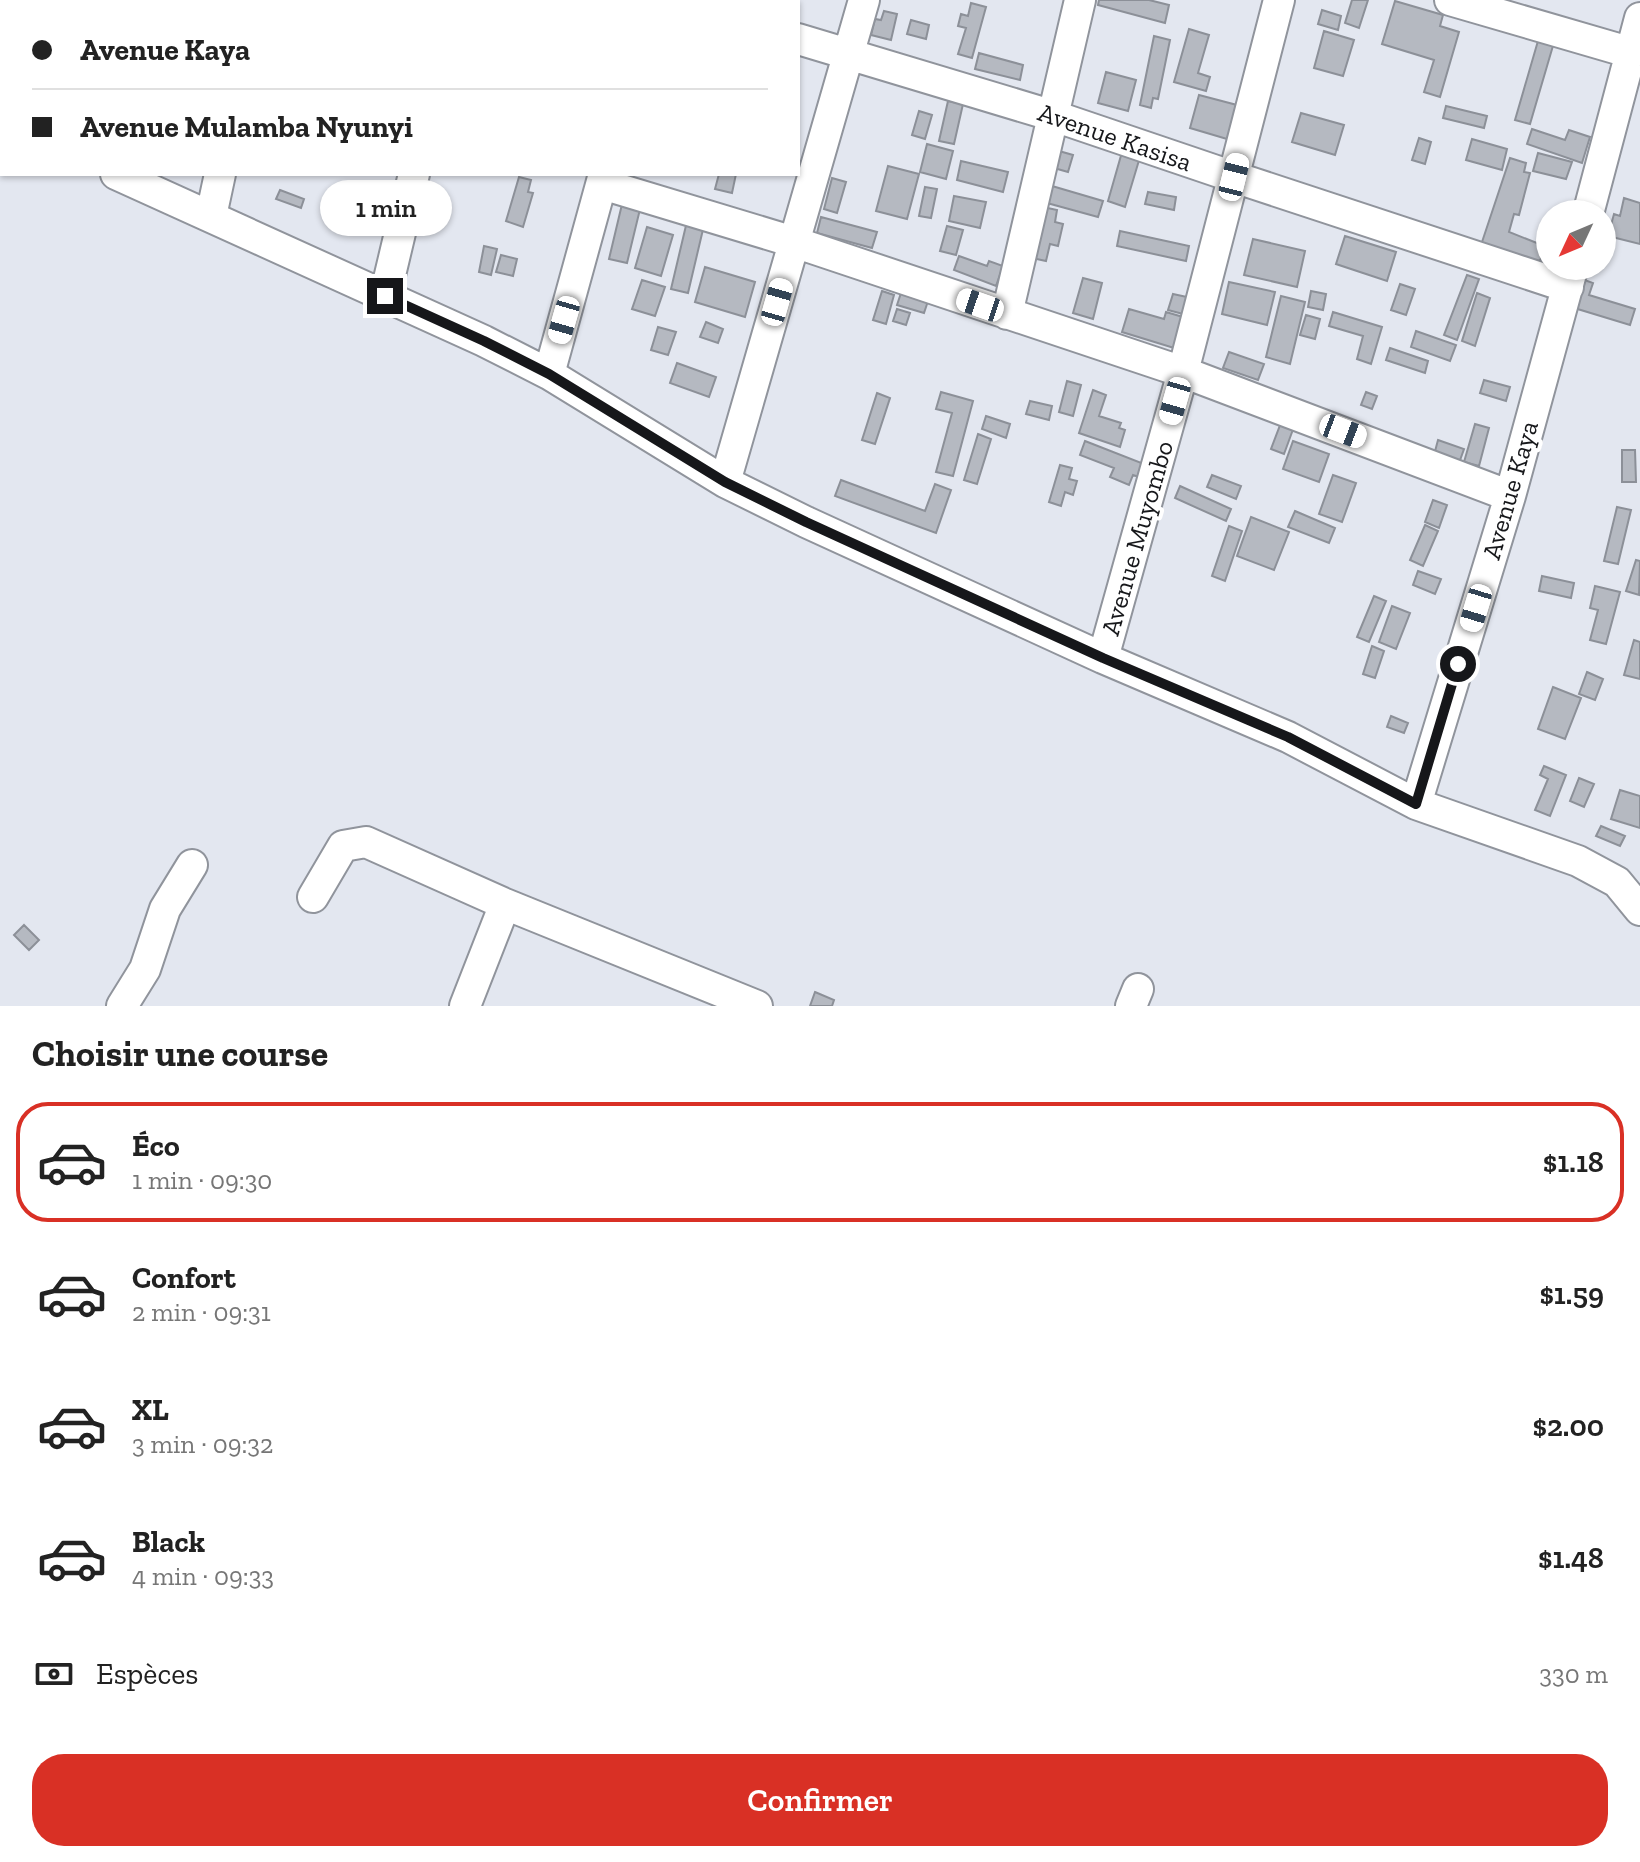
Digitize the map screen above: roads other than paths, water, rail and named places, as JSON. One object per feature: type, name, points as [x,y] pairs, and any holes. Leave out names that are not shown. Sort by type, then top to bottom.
[{"type":"street","points":[[725,482],[864,0]]},
{"type":"street","points":[[1007,314],[1080,0]]},
{"type":"street","name":"Avenue Muyombo","points":[[1103,658],[1183,372],[1279,0]]},
{"type":"street","points":[[1450,0],[1632,53]]},
{"type":"street","points":[[1592,200],[1640,18]]},
{"type":"street","name":"Avenue Kasisa","points":[[800,40],[1054,116],[1234,177],[1536,266]]},
{"type":"street","points":[[121,176],[484,341],[549,374],[725,482],[806,522],[1103,658],[1288,737],[1416,804],[1578,861],[1617,882],[1640,910]]},
{"type":"street","points":[[211,216],[220,176]]},
{"type":"street","points":[[385,296],[414,176]]},
{"type":"street","points":[[549,374],[603,179],[1183,372],[1510,496]]},
{"type":"street","name":"Avenue Kaya","points":[[1416,804],[1510,496],[1569,280]]},
{"type":"street","points":[[313,897],[343,846],[366,842],[505,904],[757,1006]]},
{"type":"street","points":[[122,1006],[145,969],[165,909],[192,865]]},
{"type":"street","points":[[465,1006],[505,904]]}]
